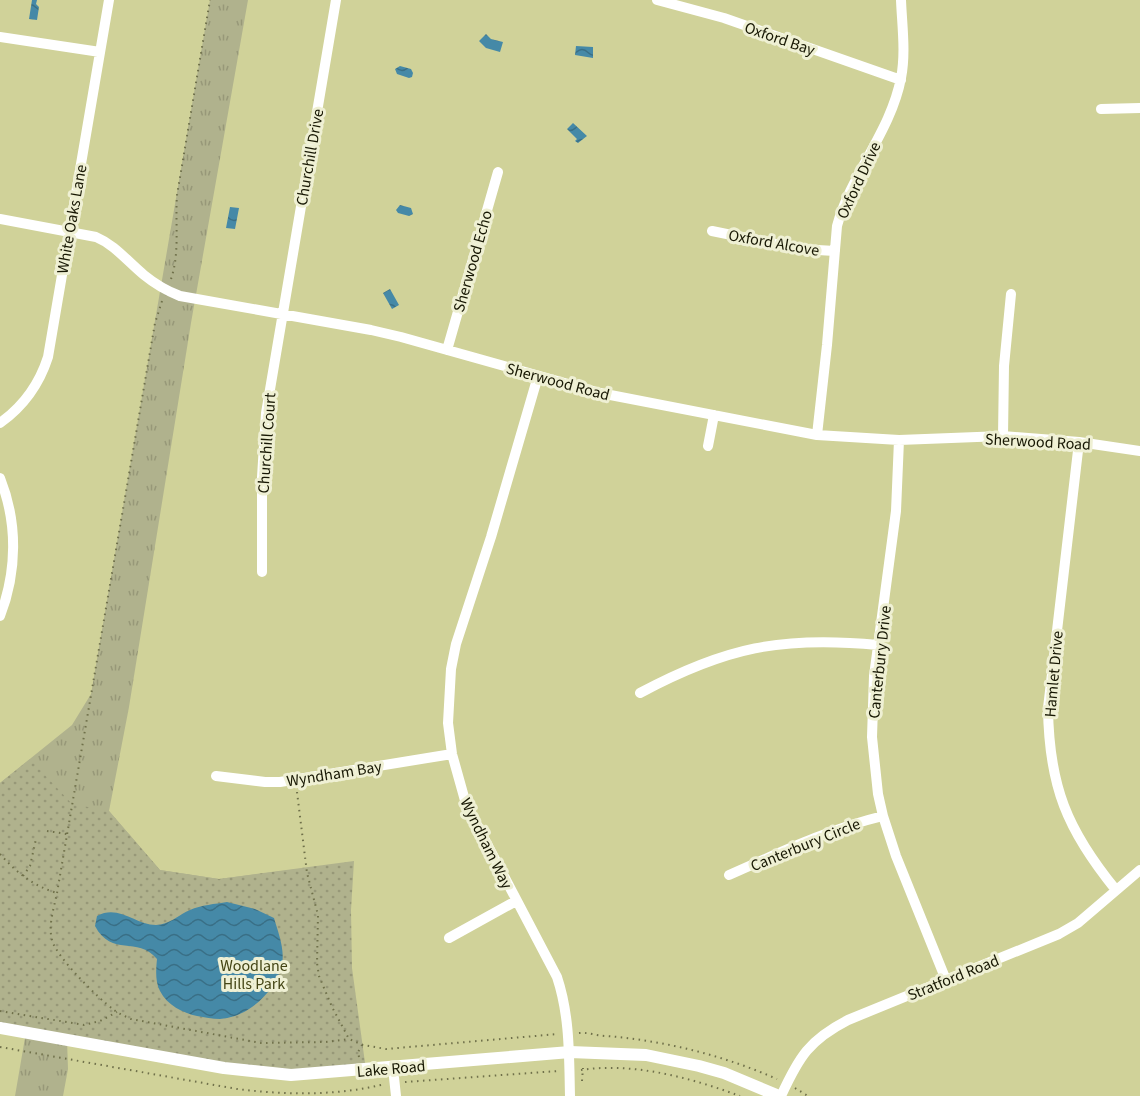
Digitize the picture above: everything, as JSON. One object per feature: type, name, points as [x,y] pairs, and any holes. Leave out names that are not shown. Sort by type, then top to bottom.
[{"type":"street","name":"White Oaks Lane","points":[[0,423],[24,402],[43,373],[48,357],[109,0]]},
{"type":"street","name":"Churchill Drive","points":[[282,315],[336,0]]},
{"type":"street","name":"Oxford Bay","points":[[657,0],[724,18],[901,80]]},
{"type":"street","name":"Oxford Drive","points":[[817,435],[837,226],[842,207],[891,111],[901,80],[903,53],[901,0]]},
{"type":"street","points":[[0,37],[100,52]]},
{"type":"street","points":[[1101,109],[1140,108]]},
{"type":"street","name":"Sherwood Echo","points":[[447,350],[498,172]]},
{"type":"street","name":"Sherwood Road","points":[[0,219],[96,237],[109,243],[144,275],[167,291],[195,300],[371,330],[600,393],[817,435],[899,440],[1003,436],[1079,441],[1140,451]]},
{"type":"street","name":"Oxford Alcove","points":[[712,231],[800,249],[836,251]]},
{"type":"street","points":[[1003,436],[1004,366],[1011,294]]},
{"type":"street","name":"Churchill Court","points":[[262,572],[263,451],[266,414],[282,315]]},
{"type":"street","name":"Wyndham Way","points":[[538,376],[485,558],[456,644],[451,669],[448,723],[452,754],[466,804],[557,977],[564,998],[570,1052],[570,1096]]},
{"type":"street","points":[[708,446],[714,415]]},
{"type":"street","name":"Canterbury Drive","points":[[899,440],[895,522],[874,676],[872,737],[878,794],[883,816],[896,856],[946,980]]},
{"type":"street","name":"Hamlet Drive","points":[[1079,441],[1048,708],[1048,739],[1059,796],[1085,849],[1116,890]]},
{"type":"street","points":[[0,478],[9,503],[14,553],[12,574],[0,616]]},
{"type":"street","points":[[640,693],[700,663],[757,647],[820,641],[878,645]]},
{"type":"street","name":"Wyndham Bay","points":[[216,776],[265,782],[296,780],[452,754]]},
{"type":"street","name":"Canterbury Circle","points":[[729,875],[825,833],[856,822],[883,816]]},
{"type":"street","name":"Stratford Road","points":[[780,1096],[801,1056],[829,1029],[1059,934],[1078,923],[1140,870]]},
{"type":"street","points":[[449,938],[516,901]]},
{"type":"street","name":"Lake Road","points":[[0,1028],[258,1072],[291,1075],[570,1052],[618,1052],[671,1059],[724,1073],[780,1096]]},
{"type":"street","points":[[393,1068],[396,1096]]},
{"type":"path","points":[[210,0],[177,195],[175,268],[158,308],[155,323],[51,929],[52,942],[61,956],[105,1003],[131,1019],[261,1043],[326,1042],[349,1039],[363,1045],[397,1049],[584,1033]]},
{"type":"path","points":[[296,780],[307,873],[318,915],[317,963],[332,1007],[349,1039]]},
{"type":"path","points":[[47,831],[67,834]]},
{"type":"path","points":[[23,876],[32,860],[36,839]]},
{"type":"path","points":[[0,854],[23,876],[44,889],[57,893]]},
{"type":"path","points":[[0,1011],[84,1025],[100,1021],[117,1012]]},
{"type":"path","points":[[358,1052],[363,1045]]},
{"type":"path","points":[[797,1089],[808,1096]]},
{"type":"green space","points":[[210,0],[248,0],[191,323],[129,707],[109,811],[160,870],[219,879],[306,868],[67,1039],[68,1069],[63,1096],[15,1096],[26,1032],[0,1028],[0,783],[72,725],[91,694]]},
{"type":"green space","name":"Woodlane Hills Park","points":[[30,759],[72,804],[109,811],[160,870],[219,879],[354,861],[351,910],[352,968],[366,1070],[291,1075],[0,1028],[0,783]]},
{"type":"water","points":[[32,0],[37,0],[36,4],[39,7],[37,20],[29,19]]},
{"type":"water","points":[[486,34],[491,39],[503,42],[500,52],[486,48],[479,41]]},
{"type":"water","points":[[576,46],[593,47],[593,58],[575,55]]},
{"type":"water","points":[[400,66],[411,69],[412,77],[397,74],[395,69]]},
{"type":"water","points":[[573,123],[587,136],[578,143],[567,129]]},
{"type":"water","points":[[400,205],[411,208],[413,214],[409,216],[398,213],[396,210]]},
{"type":"water","points":[[230,207],[239,208],[235,229],[226,228]]},
{"type":"water","points":[[390,289],[399,305],[392,309],[383,293]]},
{"type":"water","points":[[227,902],[255,909],[274,918],[283,952],[279,974],[267,993],[251,1008],[231,1017],[217,1019],[197,1016],[176,1008],[163,996],[158,987],[157,959],[141,948],[109,941],[95,926],[97,916],[105,913],[113,912],[148,924],[161,925],[194,908]]}]
